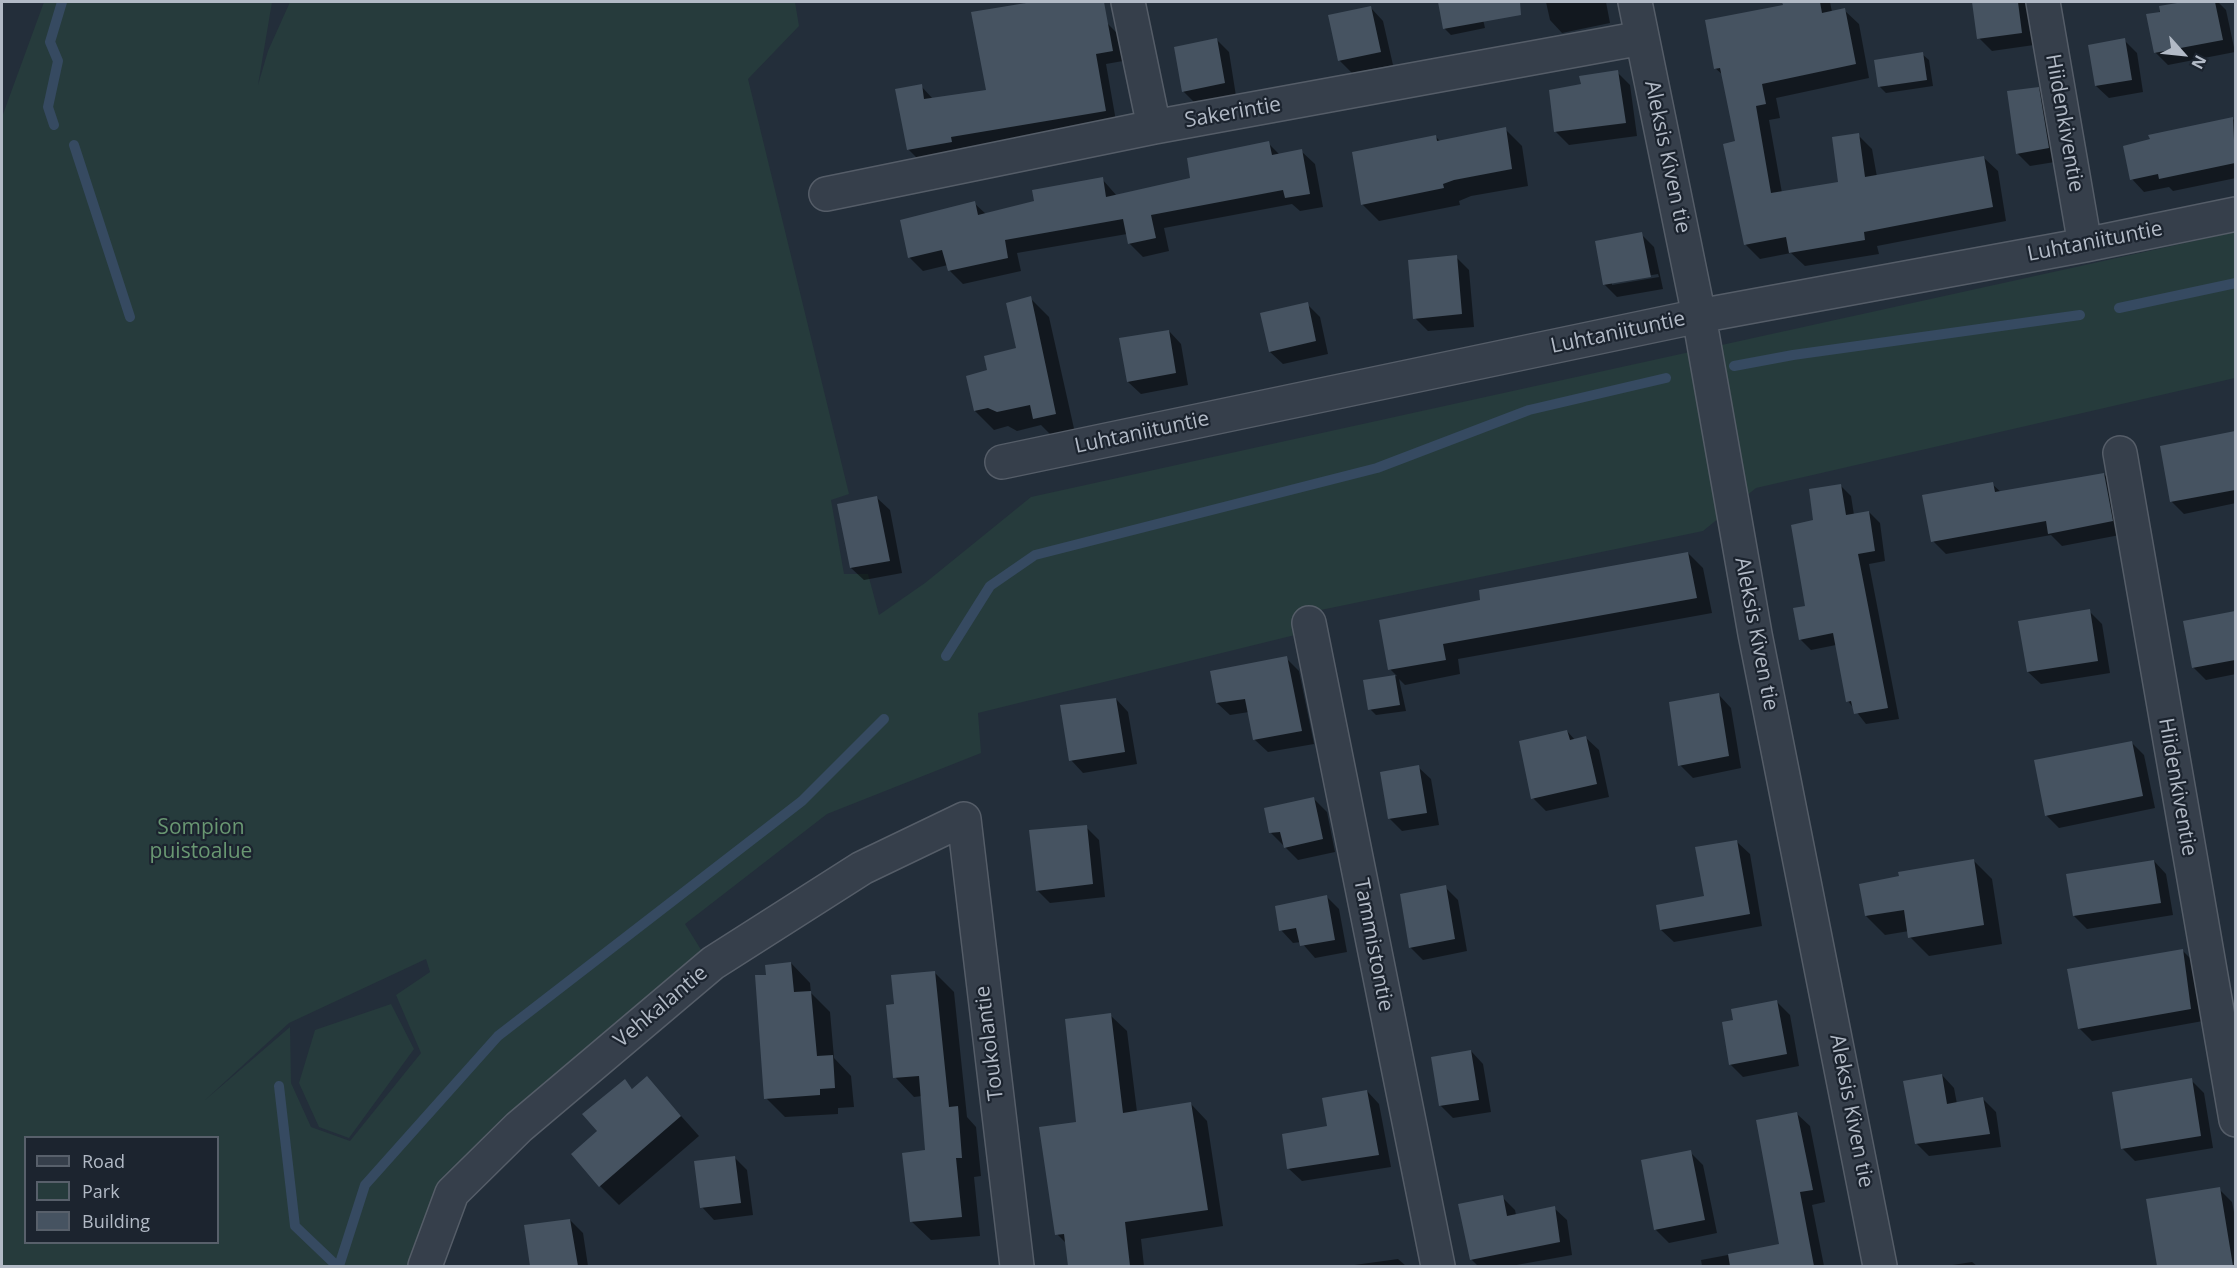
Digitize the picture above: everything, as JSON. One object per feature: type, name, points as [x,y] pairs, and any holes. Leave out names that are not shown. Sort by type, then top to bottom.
[{"type":"street","points":[[1128,2],[1154,127]]},
{"type":"street","name":"Aleksis Kiven tie","points":[[1635,2],[1699,316],[1755,634],[1880,1266]]},
{"type":"street","name":"Hiidenkiventie","points":[[2043,2],[2085,245]]},
{"type":"street","name":"Sakerintie","points":[[826,194],[1154,127],[1642,38]]},
{"type":"street","name":"Luhtaniituntie","points":[[1002,462],[1699,316],[2085,245],[2235,214]]},
{"type":"street","name":"Hiidenkiventie","points":[[2120,453],[2235,1120]]},
{"type":"street","name":"Tammistontie","points":[[1309,623],[1438,1266]]},
{"type":"street","name":"Vehkalantie","points":[[425,1266],[452,1193],[519,1127],[712,963],[862,868],[964,819]]},
{"type":"street","name":"Toukolantie","points":[[964,819],[1017,1266]]},
{"type":"green space","name":"Sompion puistoalue","points":[[44,2],[272,2],[258,85],[268,51],[290,2],[795,2],[799,26],[748,79],[849,494],[831,500],[844,574],[868,574],[879,615],[925,583],[1031,497],[2235,232],[2235,378],[1756,488],[1703,531],[1316,611],[1299,634],[978,713],[981,753],[827,814],[685,924],[708,961],[586,1057],[412,1266],[2,1266],[2,117]],"holes":[[[426,959],[430,972],[396,995],[421,1053],[350,1141],[311,1127],[291,1083],[290,1027],[204,1101],[289,1023]]]},
{"type":"green space","points":[[391,1004],[414,1049],[349,1138],[319,1127],[299,1083],[315,1030]]},
{"type":"building","points":[[1032,2],[1104,2],[1113,51],[1096,54],[1106,111],[951,137],[952,142],[907,150],[895,89],[922,84],[924,99],[986,90],[971,12]]},
{"type":"building","points":[[1438,2],[1520,2],[1521,15],[1443,29]]},
{"type":"building","points":[[1782,2],[1820,2],[1822,13],[1845,8],[1856,64],[1762,84],[1766,104],[1756,106],[1771,193],[1838,182],[1832,137],[1859,133],[1865,177],[1984,156],[1993,207],[1864,232],[1865,240],[1789,253],[1786,237],[1744,245],[1723,144],[1735,141],[1720,68],[1714,69],[1705,20],[1783,5]]},
{"type":"building","points":[[1972,2],[2018,2],[2022,33],[1977,39]]},
{"type":"building","points":[[2183,2],[2215,2],[2223,40],[2154,53],[2146,14],[2160,12],[2159,6]]},
{"type":"building","points":[[1371,6],[1381,52],[1338,61],[1328,15]]},
{"type":"building","points":[[1217,38],[1225,83],[1182,92],[1174,47]]},
{"type":"building","points":[[2125,38],[2132,80],[2095,86],[2088,45]]},
{"type":"building","points":[[1923,52],[1927,80],[1878,87],[1874,60]]},
{"type":"building","points":[[1618,70],[1626,123],[1554,132],[1549,90],[1581,84],[1579,76]]},
{"type":"building","points":[[2039,87],[2049,148],[2016,154],[2007,91]]},
{"type":"building","points":[[2233,117],[2235,163],[2159,179],[2158,174],[2130,180],[2123,146],[2150,139],[2148,135]]},
{"type":"building","points":[[1506,127],[1512,169],[1454,180],[1443,184],[1444,188],[1361,205],[1352,152],[1436,135],[1437,141]]},
{"type":"building","points":[[1269,141],[1272,155],[1302,149],[1310,194],[1285,198],[1283,190],[1151,215],[1156,238],[1128,244],[1123,219],[1005,240],[1008,258],[948,271],[942,250],[908,258],[900,220],[975,201],[978,215],[1034,201],[1032,190],[1103,177],[1106,197],[1190,178],[1187,158]]},
{"type":"building","points":[[1642,232],[1651,277],[1603,285],[1595,241]]},
{"type":"building","points":[[1457,255],[1462,314],[1413,319],[1408,260]]},
{"type":"building","points":[[1031,296],[1056,414],[1033,419],[1030,405],[997,412],[988,408],[974,411],[966,376],[987,370],[984,356],[1016,348],[1006,303]]},
{"type":"building","points":[[1308,302],[1316,341],[1269,352],[1260,313]]},
{"type":"building","points":[[1169,330],[1176,373],[1127,382],[1119,338]]},
{"type":"building","points":[[2235,431],[2235,490],[2170,502],[2160,446]]},
{"type":"building","points":[[2104,473],[2113,521],[2048,534],[2046,521],[1931,542],[1922,495],[1993,482],[1995,492]]},
{"type":"building","points":[[1841,484],[1846,515],[1869,511],[1875,551],[1858,554],[1888,708],[1854,714],[1851,701],[1846,702],[1833,633],[1799,640],[1793,608],[1805,606],[1791,525],[1813,520],[1809,489]]},
{"type":"building","points":[[877,496],[890,561],[850,568],[837,504]]},
{"type":"building","points":[[1688,552],[1697,598],[1443,644],[1446,660],[1388,670],[1379,620],[1480,600],[1479,590]]},
{"type":"building","points":[[2090,609],[2098,661],[2027,672],[2018,621]]},
{"type":"building","points":[[2235,611],[2235,660],[2192,668],[2183,621]]},
{"type":"building","points":[[1287,656],[1302,731],[1253,740],[1245,699],[1216,703],[1210,671]]},
{"type":"building","points":[[1395,675],[1400,705],[1368,710],[1363,680]]},
{"type":"building","points":[[1719,693],[1729,756],[1678,766],[1669,702]]},
{"type":"building","points":[[1116,698],[1125,752],[1069,761],[1060,705]]},
{"type":"building","points":[[1567,730],[1570,740],[1586,736],[1597,784],[1531,799],[1519,741]]},
{"type":"building","points":[[2132,741],[2143,796],[2045,816],[2034,760]]},
{"type":"building","points":[[1419,765],[1427,813],[1388,819],[1380,772]]},
{"type":"building","points":[[1314,797],[1323,839],[1284,848],[1280,832],[1269,833],[1264,808]]},
{"type":"building","points":[[1087,825],[1093,884],[1036,891],[1029,830]]},
{"type":"building","points":[[1737,840],[1750,914],[1660,930],[1656,905],[1704,896],[1695,847]]},
{"type":"building","points":[[1974,859],[1984,925],[1908,938],[1904,910],[1865,916],[1859,884],[1899,876],[1898,872]]},
{"type":"building","points":[[2154,860],[2161,903],[2073,916],[2066,874]]},
{"type":"building","points":[[1446,885],[1455,939],[1409,948],[1400,894]]},
{"type":"building","points":[[1327,895],[1335,940],[1300,946],[1296,928],[1279,931],[1275,906]]},
{"type":"building","points":[[2183,949],[2191,1009],[2078,1029],[2067,969]]},
{"type":"building","points":[[791,962],[794,992],[811,991],[817,1056],[833,1055],[835,1088],[820,1089],[820,1095],[764,1099],[755,975],[766,975],[765,965]]},
{"type":"building","points":[[935,971],[949,1107],[958,1106],[962,1158],[956,1158],[962,1217],[910,1222],[902,1153],[925,1150],[919,1076],[893,1078],[886,1005],[894,1004],[891,975]]},
{"type":"building","points":[[1777,1000],[1787,1054],[1729,1065],[1722,1022],[1733,1020],[1731,1009]]},
{"type":"building","points":[[1111,1013],[1123,1113],[1191,1102],[1208,1210],[1125,1222],[1130,1266],[1068,1266],[1064,1234],[1055,1235],[1039,1127],[1076,1122],[1065,1019]]},
{"type":"building","points":[[1471,1050],[1479,1100],[1439,1106],[1431,1057]]},
{"type":"building","points":[[1942,1074],[1947,1104],[1983,1097],[1990,1134],[1915,1144],[1903,1081]]},
{"type":"building","points":[[647,1076],[681,1116],[599,1187],[571,1154],[597,1131],[582,1114],[625,1079],[632,1089]]},
{"type":"building","points":[[2192,1078],[2201,1136],[2121,1149],[2112,1092]]},
{"type":"building","points":[[1367,1090],[1379,1155],[1287,1169],[1282,1134],[1327,1126],[1322,1098]]},
{"type":"building","points":[[1797,1112],[1813,1190],[1800,1192],[1814,1266],[1730,1266],[1728,1254],[1779,1244],[1756,1120]]},
{"type":"building","points":[[1691,1150],[1705,1220],[1654,1230],[1641,1160]]},
{"type":"building","points":[[735,1156],[741,1203],[700,1208],[694,1161]]},
{"type":"building","points":[[2220,1187],[2233,1266],[2157,1266],[2146,1199]]},
{"type":"building","points":[[1503,1195],[1507,1216],[1555,1206],[1560,1242],[1470,1260],[1458,1204]]},
{"type":"building","points":[[570,1219],[578,1266],[530,1266],[524,1225]]},
{"type":"waterway","points":[[54,125],[48,107],[58,61],[50,42],[62,2]]},
{"type":"waterway","points":[[74,145],[130,317]]},
{"type":"waterway","points":[[2119,308],[2236,283]]},
{"type":"waterway","points":[[1734,366],[1793,355],[2080,315]]},
{"type":"waterway","points":[[946,656],[990,586],[1035,555],[1377,468],[1529,410],[1666,378]]},
{"type":"waterway","points":[[339,1266],[365,1185],[498,1036],[802,801],[884,719]]},
{"type":"waterway","points":[[279,1086],[295,1226],[337,1266]]}]
